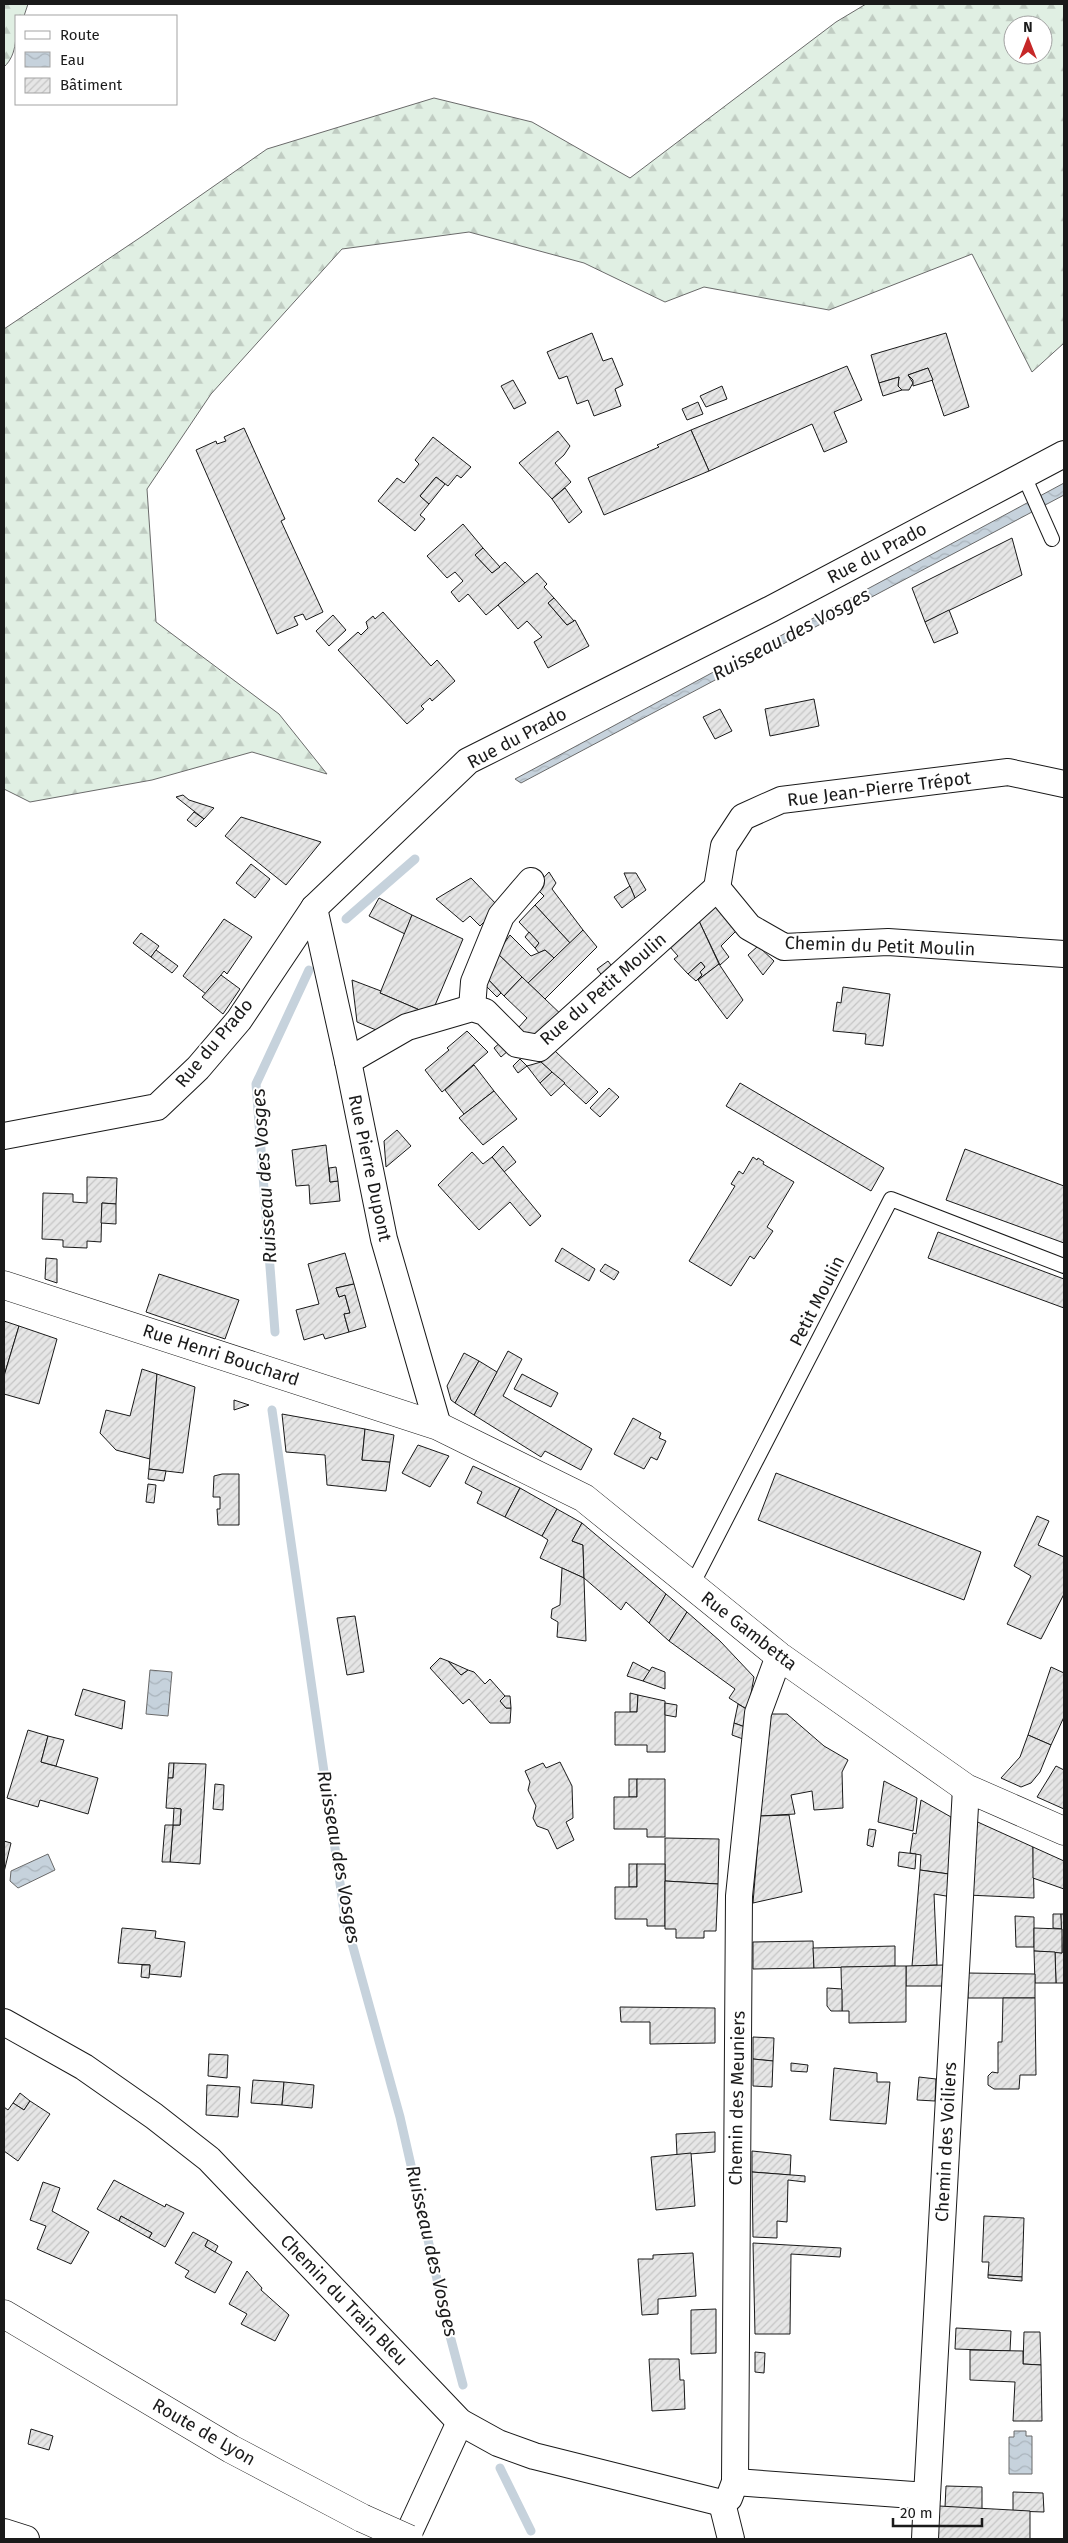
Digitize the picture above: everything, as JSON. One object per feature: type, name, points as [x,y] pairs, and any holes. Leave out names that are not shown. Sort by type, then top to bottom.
[{"type":"street","name":"Rue du Prado","points":[[4,1136],[157,1108],[198,1068],[239,1020],[314,908],[468,762],[771,609],[1064,454]]},
{"type":"street","name":"Rue Jean-Pierre Trépot","points":[[717,888],[724,846],[743,817],[781,800],[1008,772],[1064,784]]},
{"type":"street","points":[[348,1061],[407,1027],[472,1008],[474,982],[501,916],[531,881]]},
{"type":"street","name":"Chemin du Petit Moulin","points":[[717,888],[749,927],[784,946],[888,942],[1064,954]]},
{"type":"street","name":"Rue du Petit Moulin","points":[[472,1008],[485,1012],[517,1044],[539,1048],[717,888]]},
{"type":"street","name":"Rue Pierre Dupont","points":[[314,908],[348,1061],[384,1239],[438,1426]]},
{"type":"street","name":"Rue Henri Bouchard","points":[[4,1284],[438,1426]]},
{"type":"street","name":"Rue Gambetta","points":[[438,1426],[584,1498],[779,1656],[966,1788],[1064,1831]]},
{"type":"street","name":"Chemin des Meuniers","points":[[731,2539],[729,2493],[739,1896],[758,1713],[779,1656]]},
{"type":"street","name":"Chemin des Voiliers","points":[[925,2539],[966,1788]]},
{"type":"street","name":"Chemin du Train Bleu","points":[[4,2022],[84,2067],[154,2116],[209,2159],[460,2422],[498,2443],[534,2456],[729,2493]]},
{"type":"street","name":"Route de Lyon","points":[[4,2314],[231,2449],[362,2518],[408,2539]]},
{"type":"street","points":[[408,2539],[460,2422]]},
{"type":"street","points":[[729,2493],[927,2496]]},
{"type":"street","points":[[4,2532],[26,2539]]},
{"type":"lane","points":[[1024,476],[1052,539]]},
{"type":"lane","name":"Petit Moulin","points":[[692,1585],[891,1199],[1064,1266]]},
{"type":"green space","points":[[4,4],[28,4],[24,15],[15,15],[14,50],[9,62],[4,67]]},
{"type":"green space","points":[[866,4],[1064,4],[1064,343],[1032,372],[972,254],[829,310],[704,287],[665,302],[584,263],[469,232],[342,249],[211,394],[147,489],[156,622],[279,714],[327,774],[252,752],[152,780],[30,802],[4,789],[4,329],[267,149],[434,98],[532,122],[630,178],[836,22]]},
{"type":"water","points":[[1064,483],[1064,495],[521,783],[515,779]]},
{"type":"water","points":[[150,1670],[172,1672],[168,1716],[146,1714]]},
{"type":"water","points":[[48,1854],[55,1870],[18,1888],[10,1881],[11,1871]]},
{"type":"water","points":[[1014,2431],[1026,2431],[1026,2436],[1032,2436],[1032,2474],[1009,2474],[1009,2437],[1014,2437]]},
{"type":"building","points":[[592,333],[603,361],[612,358],[623,385],[615,389],[621,406],[594,416],[588,400],[577,404],[567,376],[559,379],[547,352]]},
{"type":"building","points":[[946,333],[969,407],[944,416],[928,368],[908,375],[913,383],[909,390],[902,390],[898,386],[899,377],[879,383],[871,355]]},
{"type":"building","points":[[847,366],[862,400],[834,412],[847,442],[824,452],[812,424],[709,471],[691,430]]},
{"type":"building","points":[[928,368],[933,380],[913,386],[913,380],[908,375]]},
{"type":"building","points":[[899,377],[898,386],[902,390],[883,396],[879,383]]},
{"type":"building","points":[[513,380],[526,403],[514,409],[501,386]]},
{"type":"building","points":[[722,386],[727,399],[706,407],[700,396]]},
{"type":"building","points":[[698,402],[703,414],[687,420],[682,409]]},
{"type":"building","points":[[244,428],[285,519],[281,521],[323,612],[306,620],[303,614],[294,617],[298,625],[277,634],[196,450],[216,441],[217,444],[226,441],[224,437]]},
{"type":"building","points":[[691,430],[709,471],[604,515],[588,478],[659,447],[657,445]]},
{"type":"building","points":[[558,431],[570,446],[555,463],[571,482],[552,499],[519,463]]},
{"type":"building","points":[[433,437],[471,467],[461,478],[457,475],[448,486],[436,477],[420,496],[429,504],[420,515],[425,519],[415,531],[378,501],[397,478],[404,483],[419,464],[415,460]]},
{"type":"building","points":[[436,477],[445,484],[429,504],[420,496]]},
{"type":"building","points":[[565,488],[582,512],[569,523],[552,499]]},
{"type":"building","points":[[463,524],[483,548],[475,555],[492,573],[505,562],[525,583],[486,615],[468,594],[459,602],[451,592],[463,581],[455,572],[447,578],[427,556]]},
{"type":"building","points":[[1012,538],[1022,575],[925,622],[912,588]]},
{"type":"building","points":[[483,548],[500,567],[492,573],[475,555]]},
{"type":"building","points":[[537,573],[547,584],[544,587],[554,598],[548,603],[567,625],[575,620],[589,646],[548,668],[534,642],[542,637],[527,621],[518,629],[498,605]]},
{"type":"building","points":[[554,598],[574,621],[567,625],[548,603]]},
{"type":"building","points":[[949,610],[958,633],[934,643],[925,622]]},
{"type":"building","points":[[383,612],[431,666],[437,660],[455,681],[432,701],[430,698],[421,706],[424,709],[407,724],[338,650],[358,632],[361,635],[368,628],[366,622],[373,616],[375,619]]},
{"type":"building","points":[[333,615],[346,630],[329,646],[316,631]]},
{"type":"building","points":[[814,699],[819,726],[770,736],[765,709]]},
{"type":"building","points":[[720,709],[732,731],[715,739],[703,717]]},
{"type":"building","points":[[183,795],[189,800],[214,808],[204,819],[176,797]]},
{"type":"building","points":[[194,812],[204,819],[196,827],[187,820]]},
{"type":"building","points":[[241,817],[321,842],[286,885],[225,836]]},
{"type":"building","points":[[251,864],[270,879],[255,898],[236,883]]},
{"type":"building","points":[[549,872],[556,883],[552,889],[583,930],[570,943],[535,905],[544,896],[535,887]]},
{"type":"building","points":[[624,873],[636,873],[646,890],[635,898]]},
{"type":"building","points":[[471,878],[499,907],[480,926],[470,916],[463,922],[436,899]]},
{"type":"building","points":[[630,886],[635,898],[622,908],[614,897]]},
{"type":"building","points":[[379,898],[412,915],[405,934],[369,916]]},
{"type":"building","points":[[716,902],[736,931],[721,946],[729,957],[720,965],[699,921]]},
{"type":"building","points":[[535,905],[570,943],[554,958],[545,950],[539,953],[535,948],[539,943],[519,922]]},
{"type":"building","points":[[412,915],[463,939],[433,1010],[422,1011],[380,993]]},
{"type":"building","points":[[224,919],[252,937],[227,974],[224,971],[206,994],[183,976]]},
{"type":"building","points":[[699,921],[719,964],[698,980],[702,975],[700,972],[705,967],[701,962],[688,974],[674,959],[678,956],[670,947]]},
{"type":"building","points":[[583,930],[597,947],[545,999],[528,983]]},
{"type":"building","points":[[529,932],[539,943],[535,948],[525,937]]},
{"type":"building","points":[[141,933],[159,946],[151,957],[133,943]]},
{"type":"building","points":[[510,935],[531,956],[545,950],[554,958],[528,983],[497,953]]},
{"type":"building","points":[[758,946],[774,961],[763,975],[748,955]]},
{"type":"building","points":[[156,950],[178,966],[172,973],[151,957]]},
{"type":"building","points":[[497,953],[522,977],[504,996],[485,976]]},
{"type":"building","points":[[608,961],[617,973],[607,982],[597,969]]},
{"type":"building","points":[[701,962],[705,967],[700,972],[702,975],[696,981],[688,974]]},
{"type":"building","points":[[719,964],[743,1000],[727,1019],[698,980]]},
{"type":"building","points":[[221,975],[240,989],[223,1014],[202,997]]},
{"type":"building","points":[[485,976],[501,993],[497,997],[481,981]]},
{"type":"building","points":[[522,977],[567,1020],[529,1038],[518,1028],[527,1018],[504,996]]},
{"type":"building","points":[[352,980],[381,991],[380,993],[422,1011],[376,1030],[357,1022]]},
{"type":"building","points":[[843,987],[890,994],[883,1046],[865,1044],[866,1034],[833,1031],[837,1002],[841,1003]]},
{"type":"building","points":[[467,1031],[488,1052],[442,1092],[425,1070],[449,1050],[447,1048]]},
{"type":"building","points":[[501,1042],[509,1050],[501,1057],[494,1048]]},
{"type":"building","points":[[555,1051],[598,1092],[586,1104],[541,1062]]},
{"type":"building","points":[[520,1059],[527,1066],[518,1073],[513,1066]]},
{"type":"building","points":[[541,1062],[552,1072],[540,1083],[527,1066]]},
{"type":"building","points":[[474,1065],[494,1091],[464,1114],[445,1090]]},
{"type":"building","points":[[552,1072],[565,1083],[551,1096],[540,1083]]},
{"type":"building","points":[[740,1083],[884,1168],[871,1191],[726,1106]]},
{"type":"building","points":[[609,1088],[619,1097],[600,1117],[590,1108]]},
{"type":"building","points":[[494,1091],[517,1119],[483,1145],[459,1118]]},
{"type":"building","points":[[397,1130],[411,1146],[386,1167],[384,1141]]},
{"type":"building","points":[[326,1145],[330,1182],[338,1181],[340,1201],[310,1204],[309,1185],[296,1186],[292,1150]]},
{"type":"building","points":[[503,1146],[516,1162],[504,1172],[492,1157]]},
{"type":"building","points":[[965,1149],[1064,1186],[1064,1243],[946,1200]]},
{"type":"building","points":[[472,1152],[483,1164],[492,1157],[541,1216],[530,1226],[510,1202],[479,1230],[438,1185]]},
{"type":"building","points":[[753,1157],[757,1160],[758,1158],[764,1162],[763,1164],[794,1182],[767,1227],[773,1231],[754,1259],[750,1256],[731,1286],[689,1261],[735,1186],[731,1184],[739,1171],[743,1174]]},
{"type":"building","points":[[336,1167],[338,1181],[330,1182],[329,1168]]},
{"type":"building","points":[[87,1177],[117,1178],[116,1204],[102,1203],[101,1242],[87,1241],[87,1248],[63,1247],[63,1240],[42,1239],[43,1193],[73,1194],[73,1202],[87,1203]]},
{"type":"building","points":[[102,1203],[116,1204],[116,1224],[101,1223]]},
{"type":"building","points":[[938,1232],[1064,1279],[1064,1308],[928,1258]]},
{"type":"building","points":[[562,1248],[595,1269],[589,1281],[555,1261]]},
{"type":"building","points":[[345,1253],[354,1284],[336,1288],[339,1297],[345,1295],[350,1313],[344,1314],[349,1332],[325,1339],[323,1334],[304,1340],[296,1310],[319,1304],[308,1264]]},
{"type":"building","points":[[46,1258],[57,1259],[57,1283],[45,1279]]},
{"type":"building","points":[[605,1264],[619,1272],[614,1280],[600,1271]]},
{"type":"building","points":[[159,1274],[239,1300],[225,1339],[146,1312]]},
{"type":"building","points":[[354,1284],[366,1327],[349,1332],[344,1314],[350,1313],[345,1295],[339,1297],[336,1288]]},
{"type":"building","points":[[4,1321],[19,1326],[4,1376]]},
{"type":"building","points":[[19,1326],[57,1339],[39,1404],[4,1394],[4,1376]]},
{"type":"building","points":[[508,1351],[522,1359],[503,1396],[592,1449],[581,1470],[545,1451],[541,1457],[474,1415]]},
{"type":"building","points":[[464,1353],[479,1361],[455,1403],[451,1400],[447,1386]]},
{"type":"building","points":[[479,1361],[497,1372],[474,1415],[455,1403]]},
{"type":"building","points":[[142,1369],[157,1374],[150,1459],[116,1450],[100,1433],[106,1410],[130,1416]]},
{"type":"building","points":[[157,1374],[195,1387],[183,1473],[149,1469]]},
{"type":"building","points":[[522,1374],[558,1393],[551,1407],[514,1389]]},
{"type":"building","points":[[234,1400],[249,1405],[234,1410]]},
{"type":"building","points":[[282,1414],[365,1429],[362,1460],[390,1462],[386,1491],[327,1485],[325,1455],[286,1452]]},
{"type":"building","points":[[633,1418],[661,1433],[659,1438],[666,1441],[657,1460],[651,1457],[644,1469],[614,1454]]},
{"type":"building","points":[[365,1429],[394,1435],[390,1462],[362,1460]]},
{"type":"building","points":[[418,1445],[449,1456],[430,1487],[402,1473]]},
{"type":"building","points":[[473,1466],[520,1488],[505,1517],[477,1503],[482,1492],[465,1483]]},
{"type":"building","points":[[149,1469],[166,1471],[164,1481],[148,1479]]},
{"type":"building","points":[[776,1473],[981,1552],[964,1600],[758,1520]]},
{"type":"building","points":[[239,1474],[239,1525],[218,1525],[217,1509],[220,1509],[220,1497],[213,1497],[214,1476]]},
{"type":"building","points":[[148,1484],[156,1485],[154,1503],[146,1502]]},
{"type":"building","points":[[520,1488],[557,1509],[542,1536],[505,1517]]},
{"type":"building","points":[[557,1509],[582,1523],[572,1541],[583,1545],[584,1578],[540,1558],[548,1540],[542,1536]]},
{"type":"building","points":[[1037,1516],[1049,1521],[1038,1545],[1064,1557],[1064,1594],[1041,1639],[1007,1624],[1031,1576],[1014,1566]]},
{"type":"building","points":[[582,1523],[666,1594],[649,1623],[626,1602],[621,1610],[584,1578],[583,1545],[572,1541]]},
{"type":"building","points":[[562,1568],[584,1578],[586,1641],[557,1637],[558,1622],[551,1618],[552,1609],[560,1605]]},
{"type":"building","points":[[666,1594],[687,1612],[669,1641],[649,1623]]},
{"type":"building","points":[[687,1612],[720,1641],[754,1677],[748,1710],[729,1698],[735,1689],[669,1641]]},
{"type":"building","points":[[355,1616],[364,1672],[347,1675],[337,1618]]},
{"type":"building","points":[[440,1658],[448,1661],[461,1675],[468,1670],[474,1672],[485,1684],[490,1679],[505,1696],[500,1701],[506,1708],[511,1708],[510,1723],[490,1723],[469,1699],[463,1704],[430,1668]]},
{"type":"building","points":[[448,1661],[468,1670],[461,1675]]},
{"type":"building","points":[[633,1662],[650,1671],[643,1681],[627,1676]]},
{"type":"building","points":[[652,1667],[665,1672],[665,1689],[643,1681]]},
{"type":"building","points":[[1051,1667],[1064,1673],[1064,1717],[1051,1745],[1028,1735]]},
{"type":"building","points":[[83,1689],[125,1701],[122,1729],[75,1715]]},
{"type":"building","points":[[630,1693],[638,1695],[637,1712],[630,1712]]},
{"type":"building","points":[[638,1695],[665,1701],[665,1752],[647,1752],[647,1745],[615,1745],[615,1712],[637,1712]]},
{"type":"building","points":[[505,1696],[510,1696],[511,1708],[506,1708],[500,1701]]},
{"type":"building","points":[[665,1703],[677,1705],[676,1717],[665,1715]]},
{"type":"building","points":[[738,1704],[748,1710],[745,1727],[734,1723]]},
{"type":"building","points":[[771,1714],[787,1714],[824,1746],[848,1760],[842,1772],[843,1808],[814,1810],[812,1791],[791,1795],[795,1814],[760,1816]]},
{"type":"building","points":[[734,1723],[745,1727],[743,1739],[732,1735]]},
{"type":"building","points":[[28,1730],[48,1736],[41,1762],[98,1778],[88,1814],[40,1800],[38,1807],[7,1798]]},
{"type":"building","points":[[1028,1735],[1051,1745],[1040,1772],[1031,1783],[1021,1787],[1001,1778],[1020,1757]]},
{"type":"building","points":[[48,1736],[64,1740],[56,1766],[41,1762]]},
{"type":"building","points":[[560,1762],[572,1786],[573,1818],[566,1822],[574,1840],[557,1849],[548,1830],[537,1826],[533,1818],[536,1806],[528,1790],[530,1782],[525,1771],[543,1763],[546,1768]]},
{"type":"building","points":[[169,1763],[174,1763],[173,1778],[168,1778]]},
{"type":"building","points":[[174,1763],[206,1764],[200,1864],[170,1862],[173,1825],[180,1825],[181,1809],[166,1808],[168,1778],[173,1778]]},
{"type":"building","points":[[1056,1766],[1064,1770],[1064,1809],[1037,1797]]},
{"type":"building","points":[[629,1779],[637,1779],[637,1797],[629,1797]]},
{"type":"building","points":[[637,1779],[665,1779],[665,1837],[647,1837],[647,1829],[614,1829],[614,1797],[637,1797]]},
{"type":"building","points":[[884,1781],[917,1798],[913,1831],[878,1822]]},
{"type":"building","points":[[215,1784],[224,1785],[223,1810],[213,1809]]},
{"type":"building","points":[[921,1800],[951,1817],[949,1874],[920,1870],[921,1855],[910,1853],[913,1833],[916,1834]]},
{"type":"building","points":[[174,1808],[181,1809],[180,1825],[173,1825]]},
{"type":"building","points":[[789,1815],[802,1892],[753,1903],[760,1816]]},
{"type":"building","points":[[971,1819],[1033,1847],[1034,1898],[967,1895]]},
{"type":"building","points":[[165,1825],[173,1825],[170,1862],[162,1862]]},
{"type":"building","points":[[869,1829],[876,1830],[873,1847],[867,1845]]},
{"type":"building","points":[[665,1838],[719,1839],[718,1884],[665,1881]]},
{"type":"building","points":[[4,1841],[11,1843],[4,1872]]},
{"type":"building","points":[[1033,1847],[1064,1861],[1064,1889],[1033,1878]]},
{"type":"building","points":[[899,1852],[916,1854],[915,1869],[898,1866]]},
{"type":"building","points":[[629,1864],[637,1864],[637,1887],[629,1887]]},
{"type":"building","points":[[637,1864],[665,1864],[665,1926],[647,1926],[647,1919],[615,1919],[615,1887],[637,1887]]},
{"type":"building","points":[[920,1870],[949,1874],[952,1897],[934,1894],[937,1965],[912,1966]]},
{"type":"building","points":[[665,1881],[718,1884],[716,1931],[704,1931],[704,1938],[676,1938],[676,1929],[665,1929]]},
{"type":"building","points":[[1053,1914],[1061,1914],[1062,1929],[1053,1928]]},
{"type":"building","points":[[1061,1914],[1064,1914],[1064,1983],[1056,1983],[1055,1952],[1062,1953]]},
{"type":"building","points":[[1015,1916],[1034,1917],[1034,1947],[1016,1947]]},
{"type":"building","points":[[122,1928],[156,1931],[155,1938],[185,1942],[181,1977],[149,1974],[150,1965],[118,1963]]},
{"type":"building","points":[[1034,1928],[1062,1929],[1062,1953],[1034,1951]]},
{"type":"building","points":[[813,1941],[814,1968],[753,1969],[753,1942]]},
{"type":"building","points":[[895,1946],[895,1966],[814,1968],[813,1948]]},
{"type":"building","points":[[1034,1951],[1055,1952],[1056,1983],[1035,1983]]},
{"type":"building","points":[[142,1965],[150,1965],[149,1978],[141,1977]]},
{"type":"building","points":[[944,1965],[942,1986],[906,1986],[906,1966]]},
{"type":"building","points":[[906,1966],[906,2022],[849,2023],[849,2011],[842,2011],[841,1967]]},
{"type":"building","points":[[967,1973],[1035,1974],[1035,1998],[968,1998]]},
{"type":"building","points":[[827,1988],[842,1989],[842,2011],[831,2011],[827,2006]]},
{"type":"building","points":[[1003,1998],[1035,1998],[1036,2075],[1020,2075],[1019,2089],[994,2089],[988,2085],[988,2076],[992,2072],[998,2073],[998,2042],[1002,2042]]},
{"type":"building","points":[[620,2007],[715,2008],[715,2043],[650,2044],[650,2022],[621,2022]]},
{"type":"building","points":[[753,2037],[774,2038],[773,2061],[753,2059]]},
{"type":"building","points":[[209,2054],[228,2055],[227,2078],[208,2076]]},
{"type":"building","points":[[753,2059],[773,2061],[772,2087],[753,2086]]},
{"type":"building","points":[[791,2063],[808,2065],[807,2072],[791,2071]]},
{"type":"building","points":[[834,2068],[877,2073],[877,2082],[890,2082],[886,2124],[830,2120]]},
{"type":"building","points":[[919,2077],[936,2079],[935,2101],[917,2100]]},
{"type":"building","points":[[253,2080],[284,2082],[282,2105],[251,2103]]},
{"type":"building","points":[[284,2082],[314,2085],[312,2108],[282,2105]]},
{"type":"building","points":[[207,2085],[240,2087],[238,2117],[206,2115]]},
{"type":"building","points":[[20,2093],[30,2101],[24,2110],[13,2103]]},
{"type":"building","points":[[30,2101],[50,2114],[18,2161],[4,2151],[4,2107],[8,2110],[13,2103],[24,2110]]},
{"type":"building","points":[[715,2132],[715,2152],[677,2155],[676,2134]]},
{"type":"building","points":[[752,2151],[791,2155],[790,2175],[752,2172]]},
{"type":"building","points":[[691,2153],[695,2206],[656,2210],[651,2157]]},
{"type":"building","points":[[752,2172],[805,2176],[805,2182],[788,2180],[787,2222],[777,2221],[777,2238],[753,2237]]},
{"type":"building","points":[[114,2180],[165,2207],[166,2204],[184,2213],[165,2247],[149,2238],[152,2233],[121,2216],[119,2221],[97,2209]]},
{"type":"building","points":[[43,2182],[60,2188],[52,2211],[89,2232],[71,2264],[37,2249],[46,2226],[30,2220]]},
{"type":"building","points":[[121,2216],[152,2233],[149,2238],[119,2221]]},
{"type":"building","points":[[984,2216],[1024,2218],[1022,2277],[988,2275],[989,2262],[982,2262]]},
{"type":"building","points":[[193,2232],[208,2240],[205,2246],[232,2262],[215,2293],[185,2277],[189,2271],[175,2263]]},
{"type":"building","points":[[208,2240],[218,2246],[215,2252],[205,2246]]},
{"type":"building","points":[[753,2243],[841,2248],[840,2257],[791,2254],[790,2334],[755,2334]]},
{"type":"building","points":[[693,2253],[696,2296],[658,2299],[658,2314],[642,2315],[638,2259],[653,2259],[653,2255]]},
{"type":"building","points":[[247,2271],[262,2288],[261,2290],[289,2315],[275,2341],[241,2324],[247,2314],[229,2304]]},
{"type":"building","points":[[988,2275],[1022,2277],[1022,2281],[988,2278]]},
{"type":"building","points":[[716,2309],[716,2353],[691,2354],[691,2310]]},
{"type":"building","points":[[956,2328],[1011,2331],[1010,2351],[955,2349]]},
{"type":"building","points":[[1024,2332],[1040,2332],[1041,2365],[1023,2364]]},
{"type":"building","points":[[970,2350],[1023,2351],[1023,2364],[1041,2365],[1042,2421],[1013,2421],[1015,2382],[970,2380]]},
{"type":"building","points":[[755,2352],[765,2353],[764,2373],[755,2372]]},
{"type":"building","points":[[649,2359],[679,2359],[680,2380],[684,2380],[685,2409],[652,2411]]},
{"type":"building","points":[[31,2429],[53,2436],[49,2450],[28,2444]]},
{"type":"building","points":[[946,2486],[982,2487],[982,2509],[945,2507]]},
{"type":"building","points":[[1013,2492],[1043,2493],[1044,2512],[1013,2511]]},
{"type":"building","points":[[939,2506],[1030,2511],[1030,2539],[937,2539]]},
{"type":"waterway","name":"Ruisseau des Vosges","points":[[346,919],[415,859]]},
{"type":"waterway","name":"Ruisseau des Vosges","points":[[275,1332],[256,1084],[309,970]]},
{"type":"waterway","name":"Ruisseau des Vosges","points":[[272,1410],[345,1918],[400,2117],[449,2332],[463,2385]]},
{"type":"waterway","name":"Ruisseau des Vosges","points":[[500,2468],[531,2531]]}]
